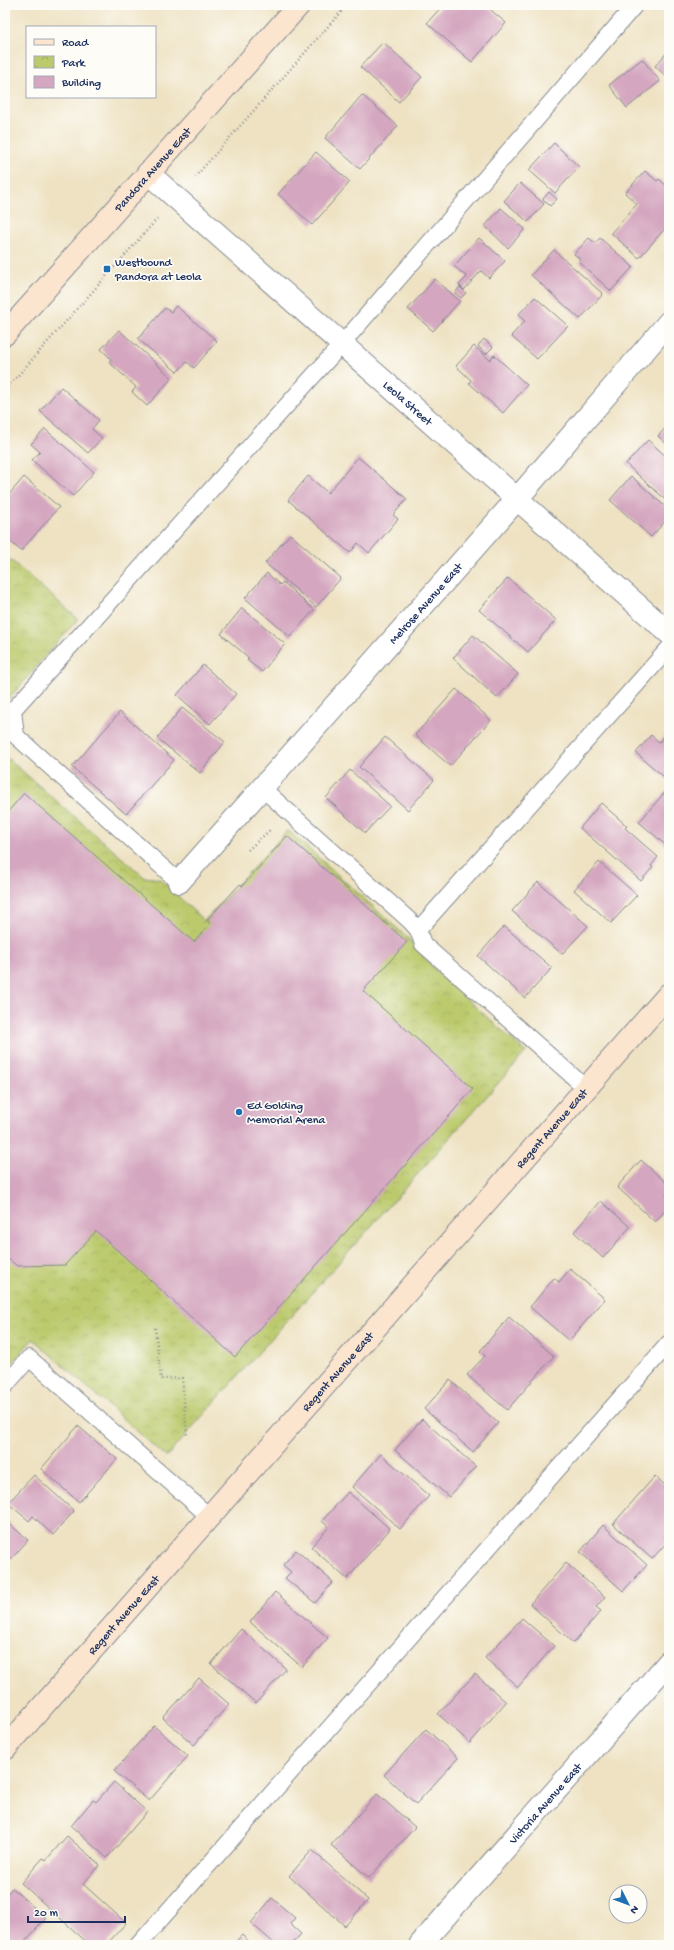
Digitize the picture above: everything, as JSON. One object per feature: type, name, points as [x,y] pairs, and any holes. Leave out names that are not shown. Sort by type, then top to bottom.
[{"type":"street","name":"Pandora Avenue East","points":[[5,334],[300,5]]},
{"type":"street","name":"Leola Street","points":[[148,173],[669,633]]},
{"type":"street","name":"Melrose Avenue East","points":[[180,882],[517,499],[669,322]]},
{"type":"street","name":"Regent Avenue East","points":[[5,1749],[669,994]]},
{"type":"street","name":"Victoria Avenue East","points":[[420,1945],[669,1662]]},
{"type":"lane","points":[[180,882],[16,736],[13,710],[341,345],[635,5]]},
{"type":"lane","points":[[418,930],[669,648]]},
{"type":"lane","points":[[262,788],[418,930],[423,944],[586,1088]]},
{"type":"lane","points":[[138,1945],[669,1343]]},
{"type":"lane","points":[[5,1386],[29,1358],[210,1517]]},
{"type":"path","points":[[155,1328],[161,1379],[182,1378],[187,1436]]},
{"type":"green space","points":[[5,555],[78,619],[5,703]]},
{"type":"green space","points":[[5,756],[144,877],[160,879],[204,921],[288,830],[409,939],[441,976],[526,1052],[166,1457],[33,1339],[5,1371]]},
{"type":"building","points":[[443,5],[485,5],[506,23],[472,62],[427,23]]},
{"type":"building","points":[[383,42],[422,77],[399,102],[360,67]]},
{"type":"building","points":[[669,50],[669,79],[655,66]]},
{"type":"building","points":[[642,59],[660,81],[627,108],[609,85]]},
{"type":"building","points":[[362,95],[398,126],[360,169],[325,138]]},
{"type":"building","points":[[554,143],[579,167],[555,193],[529,170]]},
{"type":"building","points":[[316,152],[350,182],[312,225],[278,194]]},
{"type":"building","points":[[645,171],[657,181],[659,179],[669,188],[669,224],[639,258],[611,233],[637,204],[625,193]]},
{"type":"building","points":[[520,183],[544,204],[528,222],[504,201]]},
{"type":"building","points":[[549,192],[557,199],[550,206],[543,199]]},
{"type":"building","points":[[501,208],[525,229],[508,248],[485,226]]},
{"type":"building","points":[[479,238],[505,261],[489,278],[481,271],[464,290],[459,285],[467,277],[454,266]]},
{"type":"building","points":[[589,238],[595,243],[600,238],[633,267],[611,291],[579,262],[581,260],[574,254]]},
{"type":"building","points":[[554,250],[603,294],[580,319],[531,275]]},
{"type":"building","points":[[435,279],[460,301],[433,331],[408,309]]},
{"type":"building","points":[[460,287],[466,293],[461,298],[455,293]]},
{"type":"building","points":[[535,297],[568,326],[537,359],[511,336],[525,321],[518,315]]},
{"type":"building","points":[[176,306],[217,341],[194,368],[187,362],[177,372],[138,339],[165,308],[171,312]]},
{"type":"building","points":[[119,330],[172,378],[147,406],[132,392],[136,387],[109,362],[111,359],[101,349]]},
{"type":"building","points":[[484,339],[493,347],[486,354],[478,346]]},
{"type":"building","points":[[474,346],[490,360],[494,355],[527,385],[503,413],[469,383],[471,380],[456,366]]},
{"type":"building","points":[[61,387],[99,420],[92,429],[102,438],[88,453],[40,411]]},
{"type":"building","points":[[669,424],[669,446],[658,436]]},
{"type":"building","points":[[45,429],[94,472],[73,496],[32,460],[40,452],[31,444]]},
{"type":"building","points":[[648,440],[669,459],[669,503],[626,464]]},
{"type":"building","points":[[358,457],[407,499],[393,515],[398,519],[369,553],[358,543],[350,553],[288,500],[308,476],[328,493]]},
{"type":"building","points":[[631,476],[669,510],[669,517],[651,537],[610,500]]},
{"type":"building","points":[[24,477],[59,507],[21,551],[5,537],[5,499]]},
{"type":"building","points":[[290,534],[341,578],[316,607],[265,563]]},
{"type":"building","points":[[267,573],[280,585],[283,582],[314,610],[290,637],[245,598]]},
{"type":"building","points":[[508,578],[556,620],[528,652],[479,610]]},
{"type":"building","points":[[242,608],[285,644],[262,672],[247,660],[249,658],[221,634]]},
{"type":"building","points":[[473,635],[518,674],[497,698],[453,658]]},
{"type":"building","points":[[203,665],[236,694],[210,724],[177,695]]},
{"type":"building","points":[[456,689],[491,720],[450,766],[415,735]]},
{"type":"building","points":[[182,708],[225,742],[200,773],[157,738]]},
{"type":"building","points":[[120,712],[174,760],[126,814],[72,767]]},
{"type":"building","points":[[669,731],[669,781],[636,753],[651,735],[659,742]]},
{"type":"building","points":[[385,737],[434,780],[408,810],[359,767]]},
{"type":"building","points":[[350,770],[390,806],[365,833],[326,798]]},
{"type":"building","points":[[666,791],[669,794],[669,848],[639,822]]},
{"type":"building","name":"Ed Golding Memorial Arena","points":[[24,793],[194,942],[210,924],[207,920],[240,884],[242,886],[287,836],[407,942],[363,991],[473,1089],[235,1357],[96,1231],[65,1265],[17,1266],[5,1256],[5,815]]},
{"type":"building","points":[[601,803],[627,826],[625,828],[658,857],[651,866],[653,867],[641,881],[580,828]]},
{"type":"building","points":[[599,862],[637,895],[611,923],[574,890]]},
{"type":"building","points":[[538,882],[588,926],[562,954],[512,911]]},
{"type":"building","points":[[504,926],[552,968],[525,998],[478,956]]},
{"type":"building","points":[[641,1160],[669,1185],[669,1192],[666,1195],[669,1198],[669,1206],[655,1222],[617,1187]]},
{"type":"building","points":[[601,1201],[630,1227],[603,1258],[574,1232]]},
{"type":"building","points":[[570,1269],[605,1299],[569,1341],[530,1307],[554,1278],[559,1282]]},
{"type":"building","points":[[509,1317],[554,1356],[507,1410],[467,1375],[485,1356],[480,1351]]},
{"type":"building","points":[[450,1380],[498,1423],[473,1452],[424,1409]]},
{"type":"building","points":[[422,1419],[476,1467],[449,1497],[395,1450]]},
{"type":"building","points":[[78,1426],[117,1459],[79,1502],[41,1469]]},
{"type":"building","points":[[381,1454],[429,1496],[400,1529],[352,1487]]},
{"type":"building","points":[[34,1475],[74,1511],[53,1535],[33,1516],[29,1521],[8,1503]]},
{"type":"building","points":[[655,1476],[669,1489],[669,1540],[652,1559],[613,1524]]},
{"type":"building","points":[[348,1492],[390,1529],[347,1579],[311,1547],[329,1527],[322,1521]]},
{"type":"building","points":[[5,1520],[28,1540],[5,1566]]},
{"type":"building","points":[[603,1525],[647,1565],[623,1591],[580,1552]]},
{"type":"building","points":[[296,1550],[333,1582],[315,1603],[285,1578],[291,1572],[283,1565]]},
{"type":"building","points":[[566,1563],[605,1597],[596,1607],[601,1611],[573,1643],[530,1604]]},
{"type":"building","points":[[275,1592],[328,1638],[302,1667],[250,1622]]},
{"type":"building","points":[[522,1618],[554,1646],[518,1687],[485,1658]]},
{"type":"building","points":[[241,1629],[286,1669],[256,1703],[211,1664]]},
{"type":"building","points":[[475,1674],[506,1702],[470,1743],[438,1714]]},
{"type":"building","points":[[199,1678],[229,1704],[194,1745],[163,1718]]},
{"type":"building","points":[[154,1726],[188,1756],[149,1801],[114,1771]]},
{"type":"building","points":[[426,1729],[458,1758],[416,1804],[384,1775]]},
{"type":"building","points":[[114,1782],[147,1812],[107,1858],[71,1826],[93,1800],[96,1802]]},
{"type":"building","points":[[377,1794],[415,1827],[369,1878],[331,1845]]},
{"type":"building","points":[[67,1836],[100,1865],[83,1884],[126,1923],[106,1945],[90,1945],[21,1883],[43,1858],[46,1860]]},
{"type":"building","points":[[312,1850],[368,1900],[345,1926],[289,1876]]},
{"type":"building","points":[[12,1888],[46,1918],[22,1945],[5,1945],[5,1896]]},
{"type":"building","points":[[272,1898],[295,1918],[290,1924],[301,1934],[291,1945],[276,1945],[251,1923]]},
{"type":"building","points":[[242,1935],[253,1945],[233,1945]]},
{"type":"place","name":"Westbound Pandora at Leola","points":[[107,269]]},
{"type":"place","name":"Ed Golding Memorial Arena","points":[[239,1112]]}]
